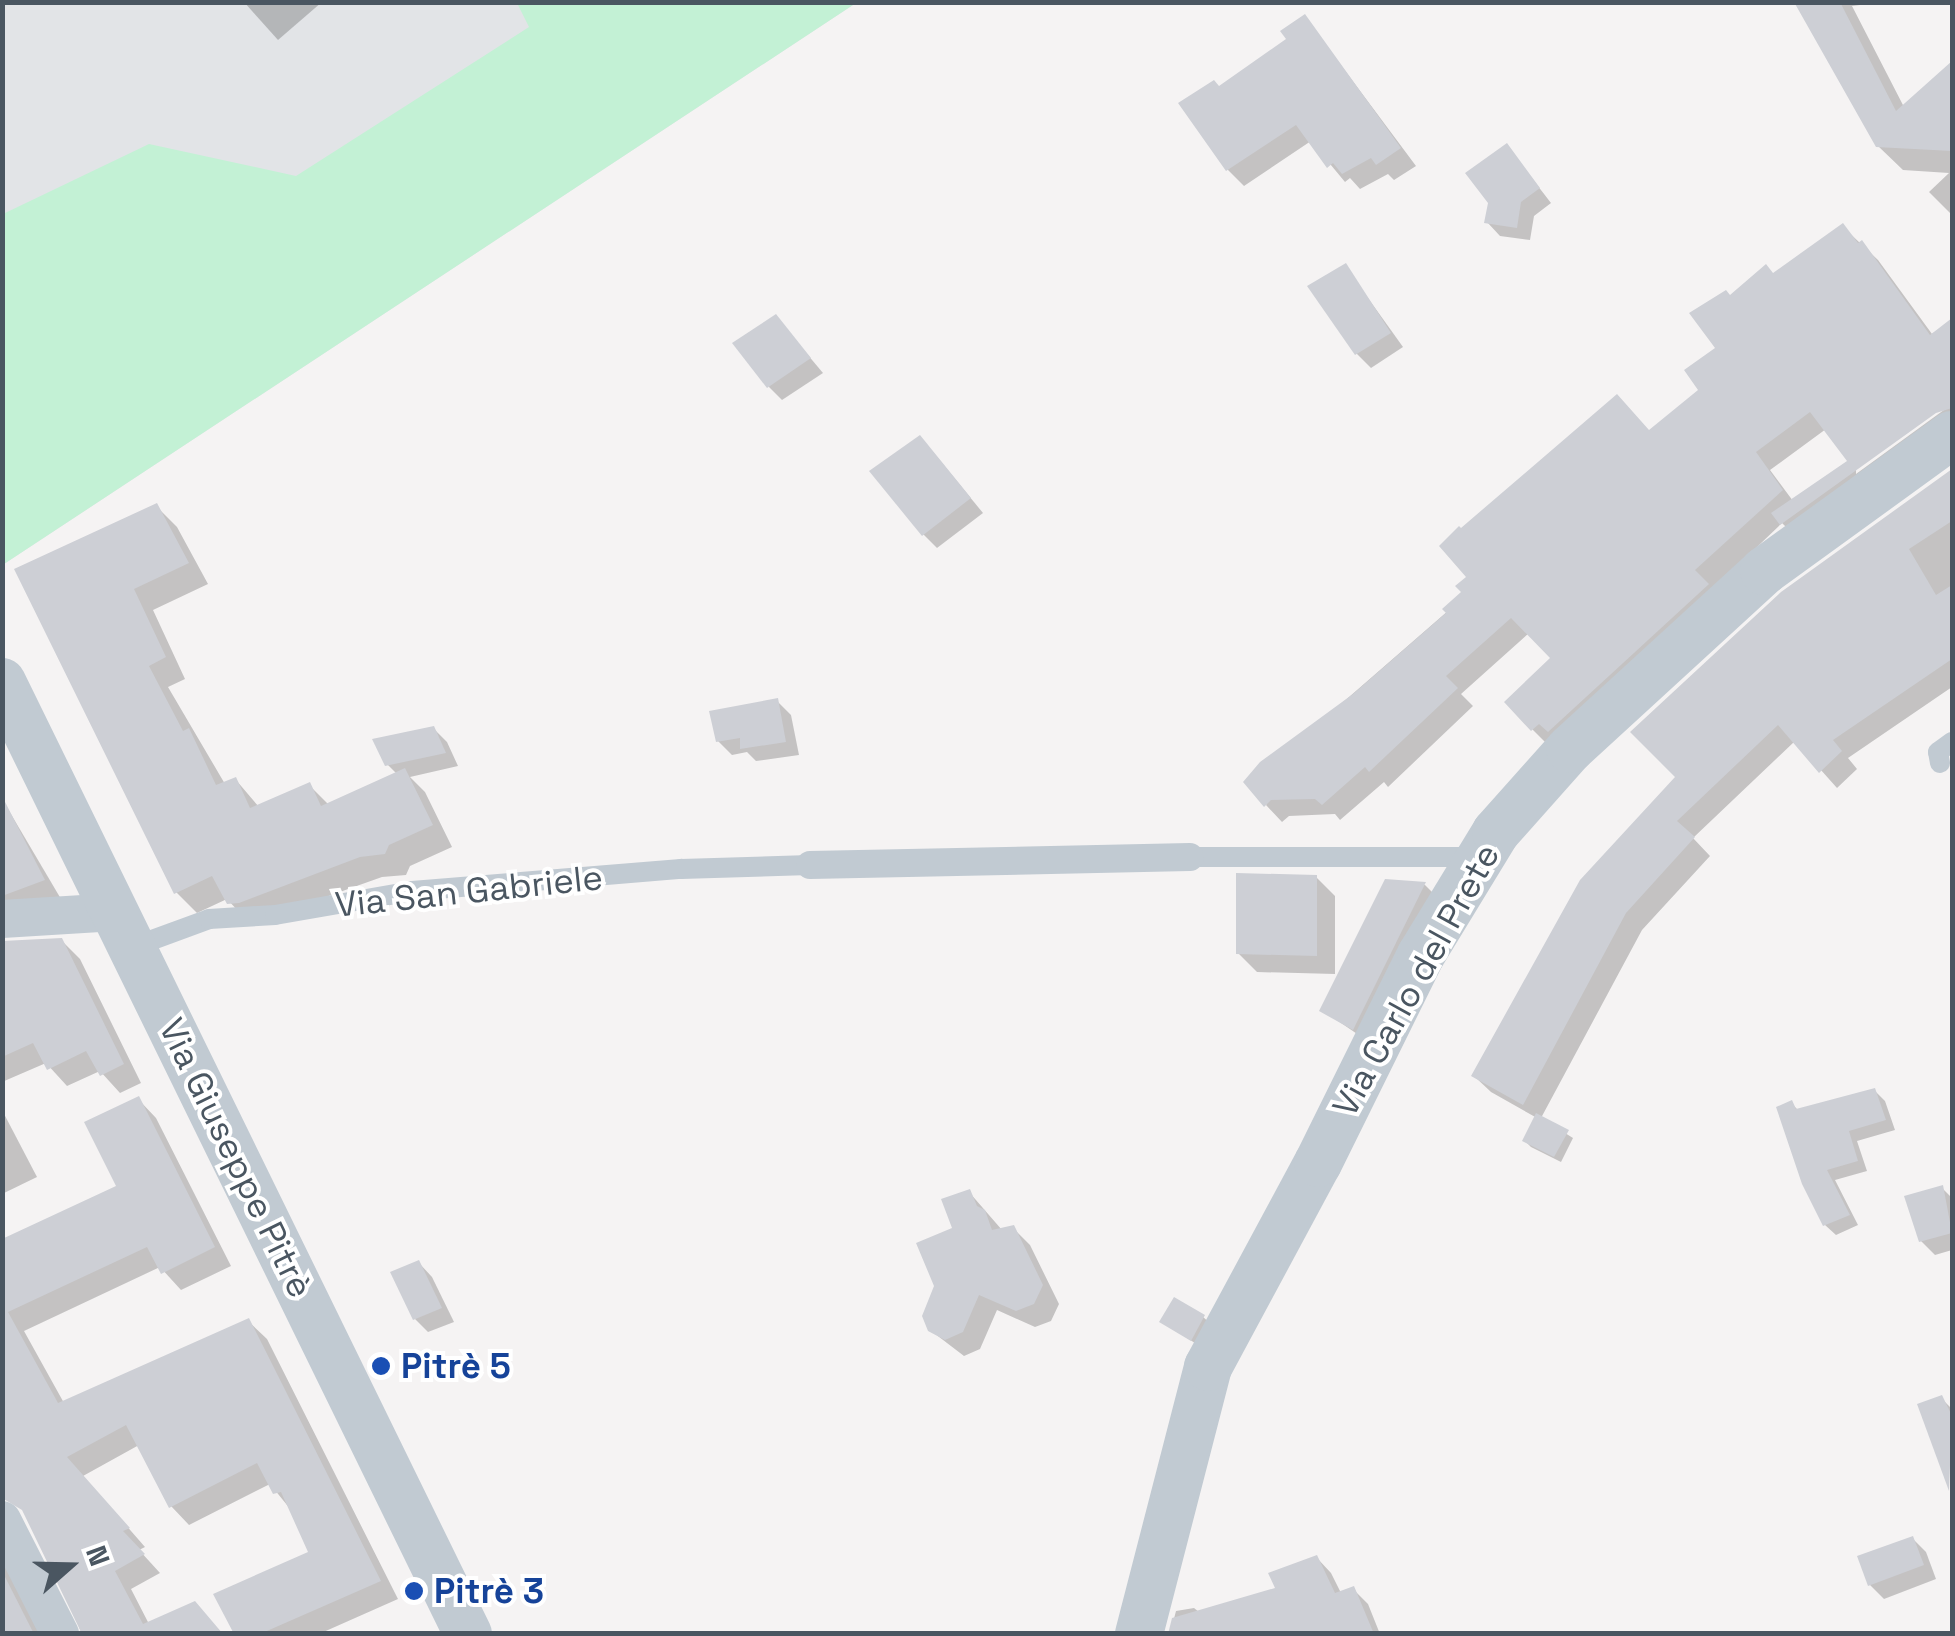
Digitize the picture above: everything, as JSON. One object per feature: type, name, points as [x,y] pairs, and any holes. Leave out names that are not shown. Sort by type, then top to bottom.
[{"type":"street","name":"Via Carlo del Prete","points":[[1139,1634],[1208,1367],[1318,1163],[1421,956],[1496,832],[1570,750],[1764,571],[1952,435]]},
{"type":"street","name":"Via Giuseppe Pitrè","points":[[2,682],[468,1634]]},
{"type":"street","points":[[810,865],[1190,857]]},
{"type":"street","name":"Via San Gabriele","points":[[2,919],[124,930]]},
{"type":"street","points":[[2,1520],[60,1634]]},
{"type":"lane","points":[[1940,763],[1938,752],[1952,742]]},
{"type":"lane","points":[[1190,857],[1481,857]]},
{"type":"lane","name":"Via San Gabriele","points":[[124,930],[275,915],[412,891],[681,869],[810,865]]},
{"type":"shaded area","points":[[3,3],[856,3],[4,564]]},
{"type":"green space","points":[[517,3],[856,3],[4,564],[3,214],[149,144],[296,176],[529,27]]},
{"type":"building","points":[[1794,2],[1840,2],[1896,111],[1952,61],[1952,151],[1876,147]]},
{"type":"building","points":[[1305,14],[1401,148],[1376,165],[1371,158],[1342,174],[1333,163],[1327,168],[1296,125],[1226,171],[1178,103],[1214,80],[1219,86],[1286,39],[1280,31]]},
{"type":"building","points":[[1507,143],[1540,188],[1521,202],[1517,228],[1484,223],[1488,203],[1465,173]]},
{"type":"building","points":[[1843,223],[1858,243],[1862,240],[1930,335],[1952,318],[1952,408],[1936,413],[1780,525],[1771,513],[1847,461],[1810,412],[1756,452],[1783,490],[1695,570],[1709,584],[1548,732],[1539,724],[1531,731],[1504,702],[1550,658],[1511,618],[1446,676],[1458,688],[1369,772],[1365,767],[1322,805],[1315,799],[1271,800],[1264,807],[1243,782],[1260,762],[1353,694],[1446,613],[1442,609],[1461,592],[1455,586],[1466,577],[1439,546],[1617,394],[1649,430],[1698,390],[1684,370],[1715,348],[1689,313],[1726,290],[1730,295],[1766,264],[1773,273]]},
{"type":"building","points":[[1346,263],[1391,333],[1355,355],[1307,286]]},
{"type":"building","points":[[776,314],[811,358],[767,388],[732,343]]},
{"type":"building","points":[[920,435],[971,498],[922,536],[869,471]]},
{"type":"building","points":[[1952,469],[1952,521],[1909,549],[1936,595],[1952,585],[1952,659],[1833,740],[1842,751],[1819,773],[1778,725],[1677,821],[1695,837],[1626,913],[1523,1105],[1471,1076],[1580,880],[1675,777],[1630,732],[1781,592]]},
{"type":"building","points":[[157,503],[189,563],[134,589],[166,657],[149,666],[183,731],[189,728],[216,785],[236,777],[250,808],[310,782],[321,806],[405,768],[433,825],[389,845],[385,854],[360,857],[239,903],[227,904],[212,876],[174,894],[14,569]]},
{"type":"building","points":[[778,698],[786,742],[740,749],[740,738],[716,742],[709,711]]},
{"type":"building","points":[[434,726],[446,753],[385,766],[372,739]]},
{"type":"building","points":[[2,796],[45,880],[2,896]]},
{"type":"building","points":[[1236,873],[1317,875],[1317,956],[1236,954]]},
{"type":"building","points":[[1385,879],[1426,882],[1353,1030],[1319,1011]]},
{"type":"building","points":[[62,938],[124,1064],[100,1076],[86,1051],[47,1070],[33,1043],[2,1057],[2,941]]},
{"type":"building","points":[[1875,1088],[1886,1120],[1849,1131],[1858,1161],[1827,1170],[1850,1215],[1823,1226],[1802,1184],[1776,1107],[1792,1100],[1796,1109]]},
{"type":"building","points":[[139,1096],[215,1247],[161,1274],[147,1247],[8,1312],[58,1403],[249,1318],[381,1581],[260,1634],[234,1634],[213,1594],[308,1552],[281,1492],[273,1494],[257,1463],[169,1508],[126,1425],[67,1457],[130,1528],[123,1531],[145,1554],[115,1571],[143,1624],[195,1601],[223,1634],[82,1634],[22,1510],[2,1498],[2,1239],[116,1186],[84,1122]]},
{"type":"building","points":[[1536,1113],[1569,1130],[1554,1157],[1522,1141]]},
{"type":"building","points":[[1943,1185],[1952,1233],[1919,1242],[1904,1196]]},
{"type":"building","points":[[970,1189],[977,1206],[985,1210],[992,1230],[1014,1225],[1043,1285],[1034,1304],[1016,1311],[979,1295],[963,1332],[945,1340],[928,1331],[922,1316],[934,1286],[916,1243],[952,1228],[941,1199]]},
{"type":"building","points":[[419,1260],[442,1308],[413,1320],[390,1272]]},
{"type":"building","points":[[1174,1297],[1205,1315],[1191,1341],[1159,1322]]},
{"type":"building","points":[[1942,1395],[1952,1416],[1949,1491],[1917,1404]]},
{"type":"building","points":[[1913,1536],[1924,1565],[1868,1586],[1857,1556]]},
{"type":"building","points":[[1317,1555],[1335,1593],[1354,1586],[1374,1634],[1168,1634],[1172,1618],[1275,1588],[1268,1573]]},
{"type":"building","points":[[2,1571],[34,1634],[2,1634]]},
{"type":"place","name":"Pitrè 5","points":[[381,1366]]},
{"type":"place","name":"Pitrè 3","points":[[414,1591]]}]
